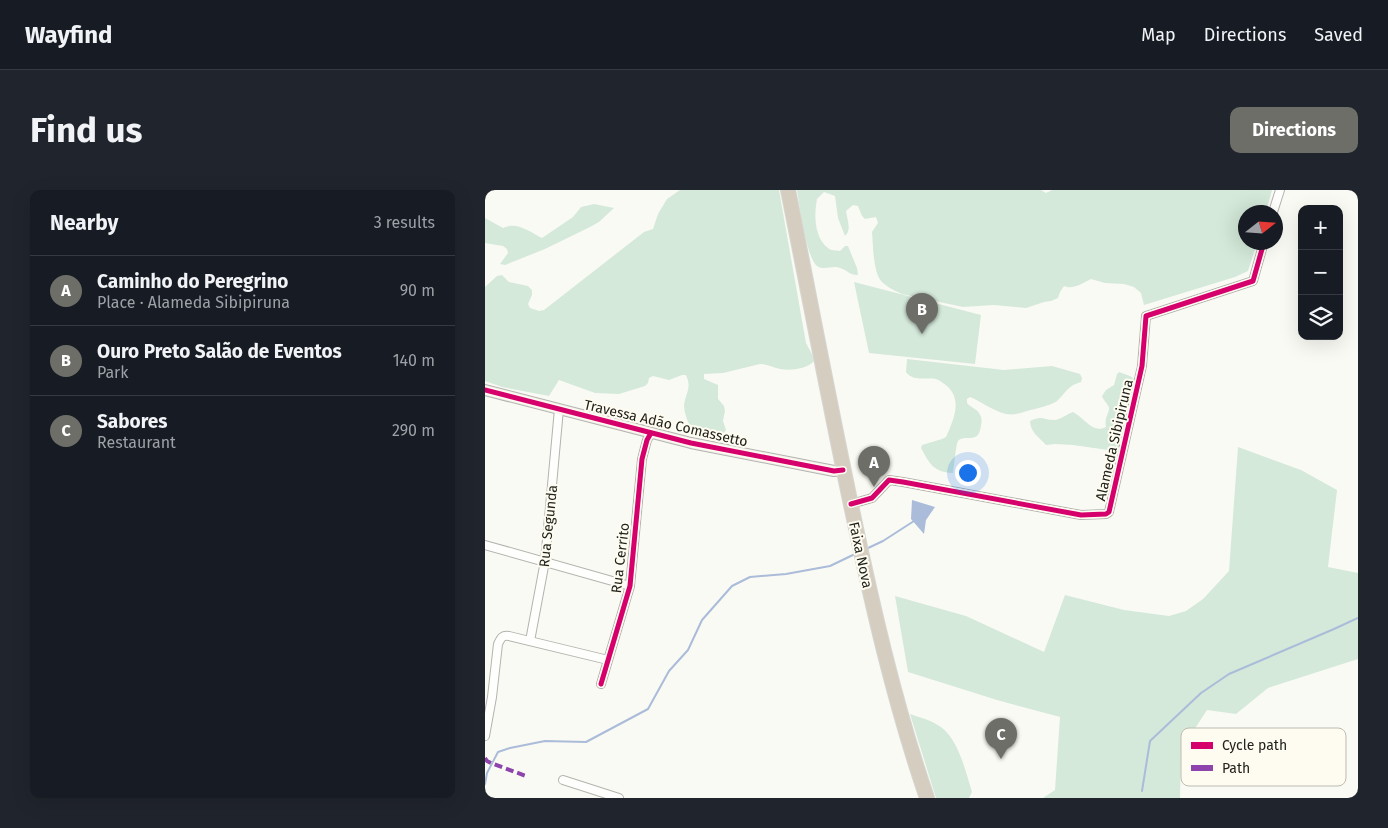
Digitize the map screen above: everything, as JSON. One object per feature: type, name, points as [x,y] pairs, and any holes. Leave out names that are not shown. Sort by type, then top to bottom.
[{"type":"highway","name":"Faixa Nova","points":[[788,190],[843,470],[872,604],[889,671],[927,798]]},
{"type":"street","points":[[1275,205],[1280,190]]},
{"type":"street","name":"Alameda Sibipiruna","points":[[851,504],[872,498],[889,480],[1081,514],[1106,514],[1109,512],[1142,366],[1146,316],[1253,281],[1262,250]]},
{"type":"street","name":"Travessa Adão Comassetto","points":[[485,390],[691,443],[834,471],[843,470]]},
{"type":"street","name":"Rua Segunda","points":[[530,642],[545,561],[559,409]]},
{"type":"street","name":"Rua Cerrito","points":[[601,684],[631,586],[642,459],[651,433]]},
{"type":"street","points":[[485,545],[631,586]]},
{"type":"street","points":[[485,736],[488,696],[498,644],[501,638],[505,636],[609,660]]},
{"type":"street","points":[[563,780],[619,798]]},
{"type":"green space","points":[[680,190],[779,190],[806,343],[814,361],[811,364],[803,368],[789,370],[760,364],[723,373],[704,374],[704,379],[718,385],[718,399],[724,406],[725,411],[723,421],[726,430],[723,434],[700,433],[695,431],[688,423],[684,406],[689,387],[686,375],[669,380],[653,376],[649,378],[645,386],[619,394],[595,393],[559,380],[549,396],[502,387],[485,381],[485,287],[497,276],[502,275],[509,282],[528,286],[532,290],[528,304],[530,308],[539,311],[544,310],[644,232],[653,229],[658,214],[667,199]]},
{"type":"green space","points":[[797,190],[1041,190],[1046,193],[1052,190],[1272,190],[1268,205],[1238,205],[1238,250],[1255,250],[1248,271],[1235,277],[1144,305],[1141,293],[1134,287],[1091,279],[1074,287],[1064,286],[1058,298],[1026,308],[994,305],[963,307],[902,294],[891,289],[879,278],[875,266],[872,232],[878,223],[876,217],[865,219],[858,206],[853,205],[846,211],[849,228],[845,236],[838,218],[835,196],[824,192],[817,199],[815,219],[820,238],[831,250],[840,251],[845,246],[848,246],[858,275],[837,267],[826,268],[817,266],[810,253]]},
{"type":"green space","points":[[594,204],[614,208],[599,222],[590,227],[545,249],[505,265],[500,264],[508,253],[507,249],[503,246],[485,243],[485,218],[503,228],[508,226],[518,227],[542,238],[573,217],[581,207]]},
{"type":"green space","points":[[854,282],[981,315],[975,364],[869,353]]},
{"type":"green space","points":[[907,359],[1004,370],[1052,366],[1080,374],[1082,378],[1081,382],[1070,388],[1057,401],[1016,414],[1004,413],[993,409],[970,397],[967,399],[967,403],[981,416],[982,422],[978,435],[958,441],[953,473],[936,469],[927,459],[921,448],[922,445],[946,437],[955,412],[956,405],[953,393],[936,379],[916,378],[909,375],[906,372]]},
{"type":"green space","points":[[1119,372],[1135,380],[1117,461],[1110,487],[1107,488],[1103,484],[1106,462],[1110,453],[1108,450],[1073,445],[1046,445],[1033,431],[1030,421],[1040,418],[1056,420],[1073,412],[1093,427],[1101,429],[1106,427],[1109,408],[1102,396],[1106,390],[1114,385]]},
{"type":"green space","points":[[1238,447],[1301,470],[1337,490],[1328,567],[1358,573],[1358,659],[1268,688],[1236,714],[1207,710],[1195,728],[1181,728],[1180,798],[1043,798],[1055,790],[1060,717],[997,700],[908,672],[895,596],[966,616],[1044,652],[1065,595],[1124,610],[1169,616],[1186,611],[1203,599],[1229,571]]},
{"type":"green space","points":[[910,714],[933,722],[944,729],[950,736],[960,754],[967,774],[972,792],[969,798],[936,798]]},
{"type":"water","points":[[912,500],[935,507],[926,520],[924,534],[911,519]]},
{"type":"waterway","points":[[866,549],[883,541],[914,521]]},
{"type":"waterway","points":[[485,784],[487,773],[498,752],[545,741],[586,742],[648,709],[669,671],[688,650],[702,620],[732,586],[750,577],[786,574],[830,566],[855,554]]},
{"type":"waterway","points":[[1142,791],[1150,741],[1201,693],[1229,674],[1358,618]]},
{"type":"marked path","points":[[485,758],[491,763],[526,776]]},
{"type":"cycle path","points":[[851,504],[872,498],[889,480],[1081,515],[1106,514],[1109,512],[1142,366],[1146,316],[1253,281],[1262,250]]},
{"type":"cycle path","points":[[485,390],[691,443],[834,471],[843,470]]},
{"type":"cycle path","points":[[601,684],[630,586],[642,459],[651,433]]},
{"type":"place","name":"Ouro Preto Salão de Eventos","points":[[922,334]]},
{"type":"place","name":"Caminho do Peregrino","points":[[874,487]]},
{"type":"place","name":"Sabores","points":[[1001,759]]}]
